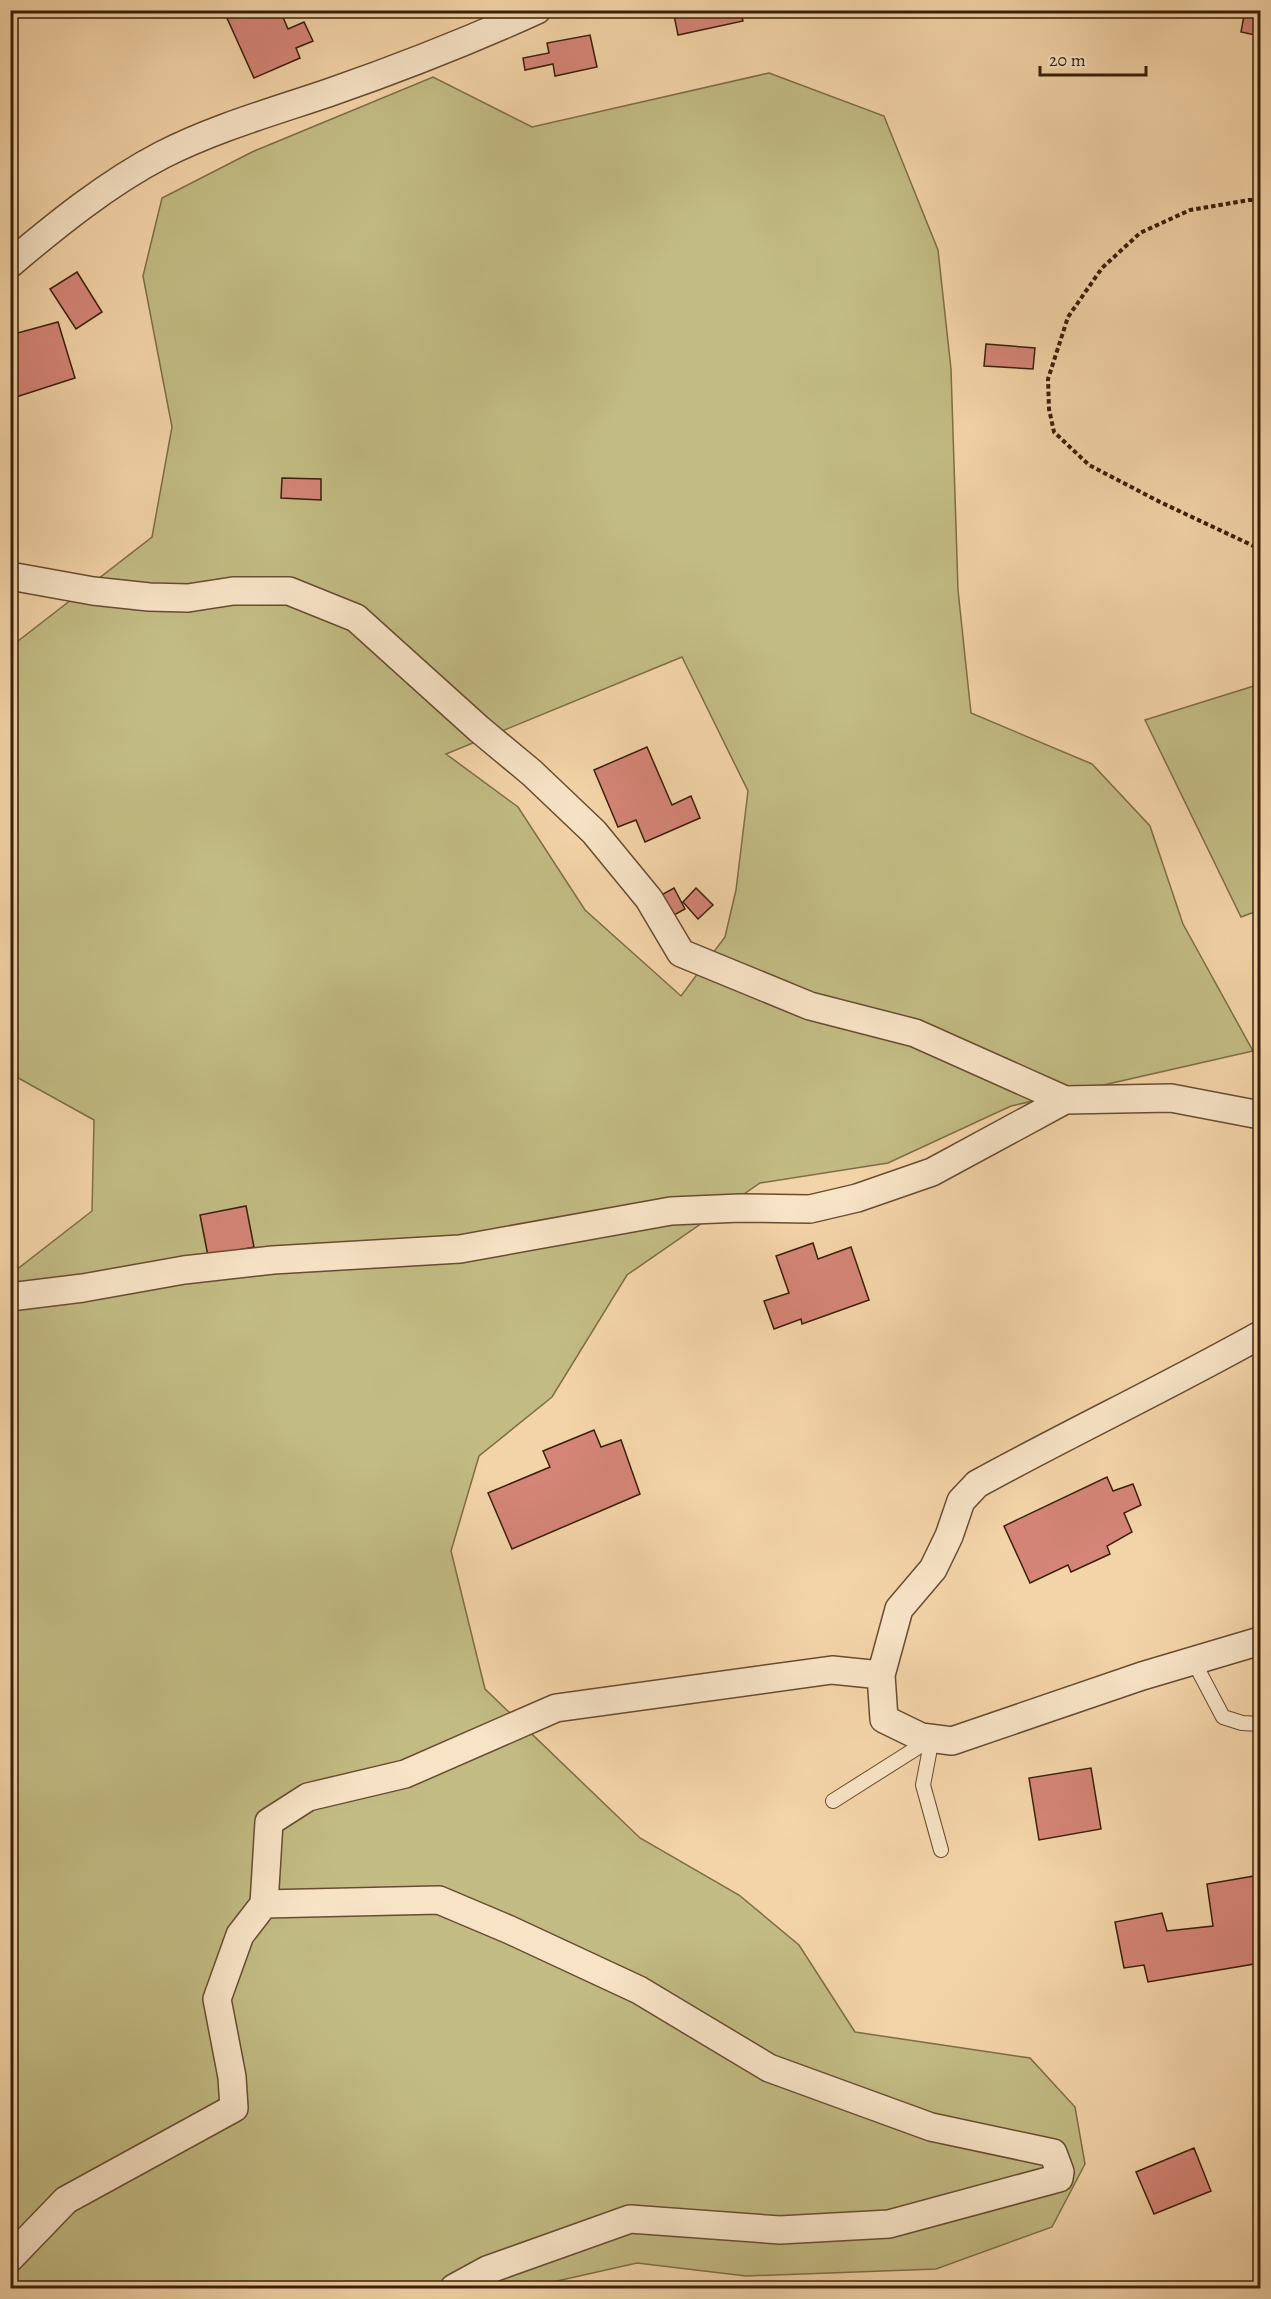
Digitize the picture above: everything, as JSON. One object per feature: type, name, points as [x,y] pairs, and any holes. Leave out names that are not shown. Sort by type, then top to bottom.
[{"type":"street","points":[[10,264],[61,220],[168,152],[204,135],[332,91],[537,10]]},
{"type":"street","points":[[10,576],[93,591],[149,597],[188,598],[233,591],[289,591],[356,618],[479,729],[532,773],[594,832],[649,899],[681,953],[810,1006],[915,1033],[1065,1100],[1171,1098],[1260,1115]]},
{"type":"street","points":[[10,1297],[83,1288],[184,1270],[273,1260],[460,1249],[671,1211],[740,1208],[810,1209],[857,1198],[932,1172],[1065,1100]]},
{"type":"street","points":[[1260,1335],[1210,1364],[1112,1412],[977,1484],[961,1501],[949,1536],[933,1569],[899,1610],[880,1675],[884,1719],[921,1737],[952,1741],[1142,1676],[1260,1641]]},
{"type":"street","points":[[10,2258],[66,2200],[234,2108],[232,2077],[217,1999],[240,1935],[264,1904],[269,1822],[308,1797],[405,1774],[556,1708],[832,1670],[880,1675]]},
{"type":"street","points":[[264,1904],[439,1900],[639,1990],[769,2068],[931,2127],[1053,2153],[1060,2172],[1059,2178],[889,2224],[780,2230],[630,2218],[487,2270],[454,2289]]},
{"type":"lane","points":[[1194,1662],[1223,1717],[1242,1723],[1260,1724]]},
{"type":"lane","points":[[832,1802],[932,1738]]},
{"type":"lane","points":[[932,1738],[923,1785],[941,1850]]},
{"type":"path","points":[[1260,200],[1190,210],[1140,233],[1102,268],[1068,317],[1048,379],[1049,409],[1054,432],[1089,465],[1260,549]]},
{"type":"shaded area","points":[[769,73],[884,116],[938,250],[951,369],[958,590],[971,713],[1092,764],[1150,826],[1183,924],[1253,1051],[1011,1106],[888,1163],[760,1183],[627,1275],[552,1397],[479,1456],[451,1551],[485,1689],[640,1838],[739,1895],[799,1945],[855,2032],[1030,2058],[1075,2107],[1085,2164],[1052,2227],[936,2269],[746,2276],[637,2263],[526,2288],[11,2288],[11,1274],[92,1211],[94,1120],[11,1074],[10,640],[18,641],[152,537],[172,427],[143,276],[162,198],[252,152],[433,77],[532,127]],"holes":[[[682,657],[748,791],[736,890],[725,937],[681,996],[585,910],[518,807],[446,754]]]},
{"type":"shaded area","points":[[1260,684],[1260,910],[1241,917],[1145,720]]},
{"type":"building","points":[[244,10],[280,10],[288,29],[304,22],[313,41],[296,48],[300,58],[254,78],[227,18]]},
{"type":"building","points":[[673,10],[740,10],[743,21],[678,35]]},
{"type":"building","points":[[1245,10],[1260,10],[1260,36],[1241,32]]},
{"type":"building","points":[[590,35],[597,67],[555,76],[553,64],[525,70],[523,58],[549,53],[547,43]]},
{"type":"building","points":[[77,272],[102,312],[76,329],[50,289]]},
{"type":"building","points":[[58,322],[75,378],[16,397],[10,377],[10,335]]},
{"type":"building","points":[[986,344],[1035,348],[1033,369],[984,366]]},
{"type":"building","points":[[282,478],[321,479],[321,500],[281,498]]},
{"type":"building","points":[[647,747],[672,805],[691,796],[700,818],[645,842],[636,820],[618,827],[594,770]]},
{"type":"building","points":[[674,888],[685,909],[665,920],[654,899]]},
{"type":"building","points":[[696,888],[713,905],[698,919],[683,902]]},
{"type":"building","points":[[246,1206],[254,1247],[208,1256],[200,1215]]},
{"type":"building","points":[[813,1243],[818,1259],[851,1247],[869,1300],[802,1324],[801,1319],[774,1329],[764,1301],[789,1293],[776,1256]]},
{"type":"building","points":[[594,1430],[601,1447],[621,1440],[640,1494],[512,1549],[488,1493],[550,1467],[543,1451]]},
{"type":"building","points":[[1107,1477],[1113,1491],[1133,1484],[1141,1505],[1124,1513],[1132,1532],[1107,1546],[1110,1554],[1071,1572],[1068,1565],[1030,1583],[1004,1526]]},
{"type":"building","points":[[1091,1768],[1101,1829],[1039,1840],[1029,1778]]},
{"type":"building","points":[[1260,1875],[1260,1963],[1148,1982],[1144,1965],[1124,1968],[1115,1922],[1162,1913],[1167,1931],[1213,1926],[1207,1884]]},
{"type":"building","points":[[1194,2148],[1211,2191],[1154,2214],[1136,2172]]}]
